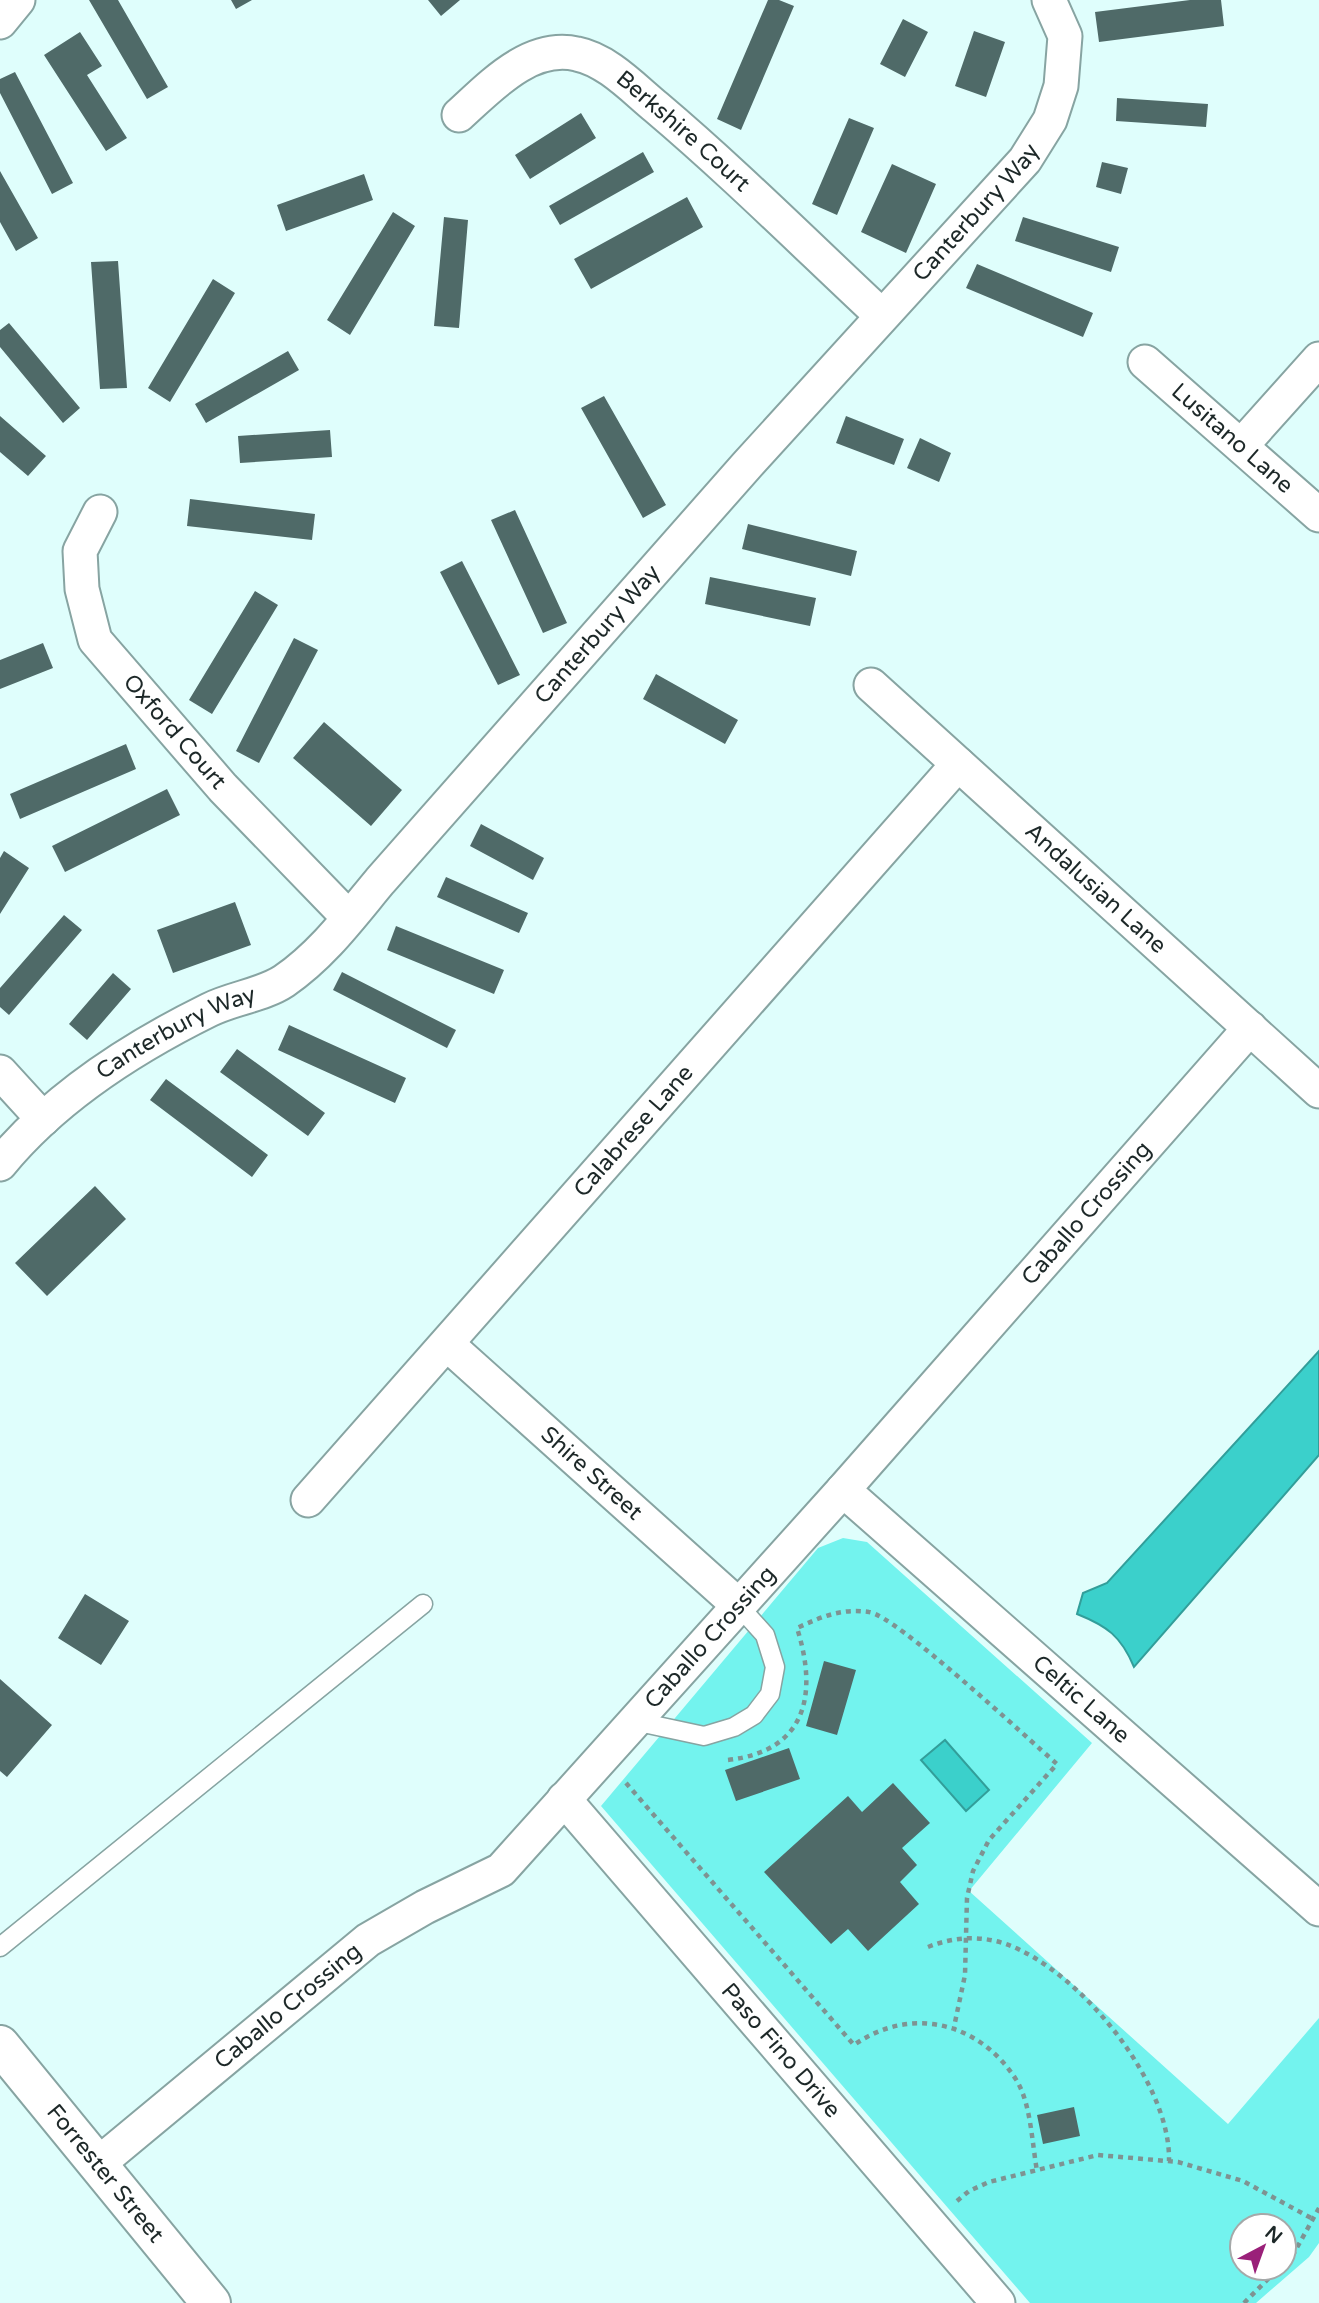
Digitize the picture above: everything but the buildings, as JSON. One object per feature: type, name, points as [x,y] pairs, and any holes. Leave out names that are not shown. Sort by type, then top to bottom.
[{"type":"street","points":[[0,22],[18,0]]},
{"type":"street","name":"Canterbury Way","points":[[0,1164],[24,1135],[88,1081],[210,1009],[282,982],[333,939],[883,316],[1025,160],[1050,120],[1061,86],[1065,36],[1049,0]]},
{"type":"street","name":"Berkshire Court","points":[[459,115],[510,69],[544,56],[576,53],[613,71],[685,132],[883,316]]},
{"type":"street","points":[[1241,446],[1319,359]]},
{"type":"street","name":"Lusitano Lane","points":[[1146,362],[1319,516]]},
{"type":"street","name":"Oxford Court","points":[[100,512],[80,551],[82,589],[95,640],[223,788],[349,918]]},
{"type":"street","name":"Andalusian Lane","points":[[872,685],[1319,1091]]},
{"type":"street","name":"Calabrese Lane","points":[[308,1500],[958,764]]},
{"type":"street","name":"Caballo Crossing","points":[[98,2164],[368,1940],[425,1906],[501,1870],[737,1604],[843,1490],[1250,1028]]},
{"type":"street","points":[[0,1072],[43,1119]]},
{"type":"street","name":"Shire Street","points":[[447,1345],[737,1604]]},
{"type":"street","name":"Celtic Lane","points":[[843,1490],[1319,1909]]},
{"type":"street","name":"Paso Fino Drive","points":[[564,1798],[998,2303]]},
{"type":"street","name":"Forrester Street","points":[[0,2045],[211,2303]]},
{"type":"lane","points":[[0,1947],[424,1604]]},
{"type":"lane","points":[[634,1721],[704,1736],[734,1727],[754,1715],[770,1694],[775,1667],[765,1635],[737,1604]]},
{"type":"path","points":[[725,1760],[772,1747],[791,1735],[806,1698],[807,1686],[808,1662],[797,1628],[831,1612],[872,1612],[909,1636],[1057,1764],[989,1840],[978,1860],[968,1898],[965,1975],[954,2027]]},
{"type":"path","points":[[618,1773],[854,2045],[869,2034],[906,2023],[954,2027],[983,2042],[1017,2082],[1025,2104],[1037,2171]]},
{"type":"path","points":[[928,1947],[954,1937],[1006,1944],[1053,1971],[1104,2018],[1139,2066],[1170,2145],[1169,2161]]},
{"type":"path","points":[[931,2225],[969,2191],[989,2182],[1098,2155],[1169,2161],[1242,2181],[1313,2219]]},
{"type":"path","points":[[1298,2246],[1319,2208]]},
{"type":"path","points":[[1244,2303],[1265,2282]]},
{"type":"shaded area","points":[[1319,1351],[1319,1455],[1134,1667],[1124,1647],[1112,1633],[1077,1614],[1083,1593],[1107,1583]]},
{"type":"shaded area","points":[[843,1538],[867,1542],[1092,1743],[969,1891],[1228,2124],[1319,2018],[1319,2243],[1298,2267],[1298,2212],[1228,2212],[1228,2282],[1280,2282],[1256,2303],[1030,2303],[601,1806],[818,1548]]},
{"type":"shaded area","points":[[945,1740],[989,1790],[966,1811],[921,1760]]}]
